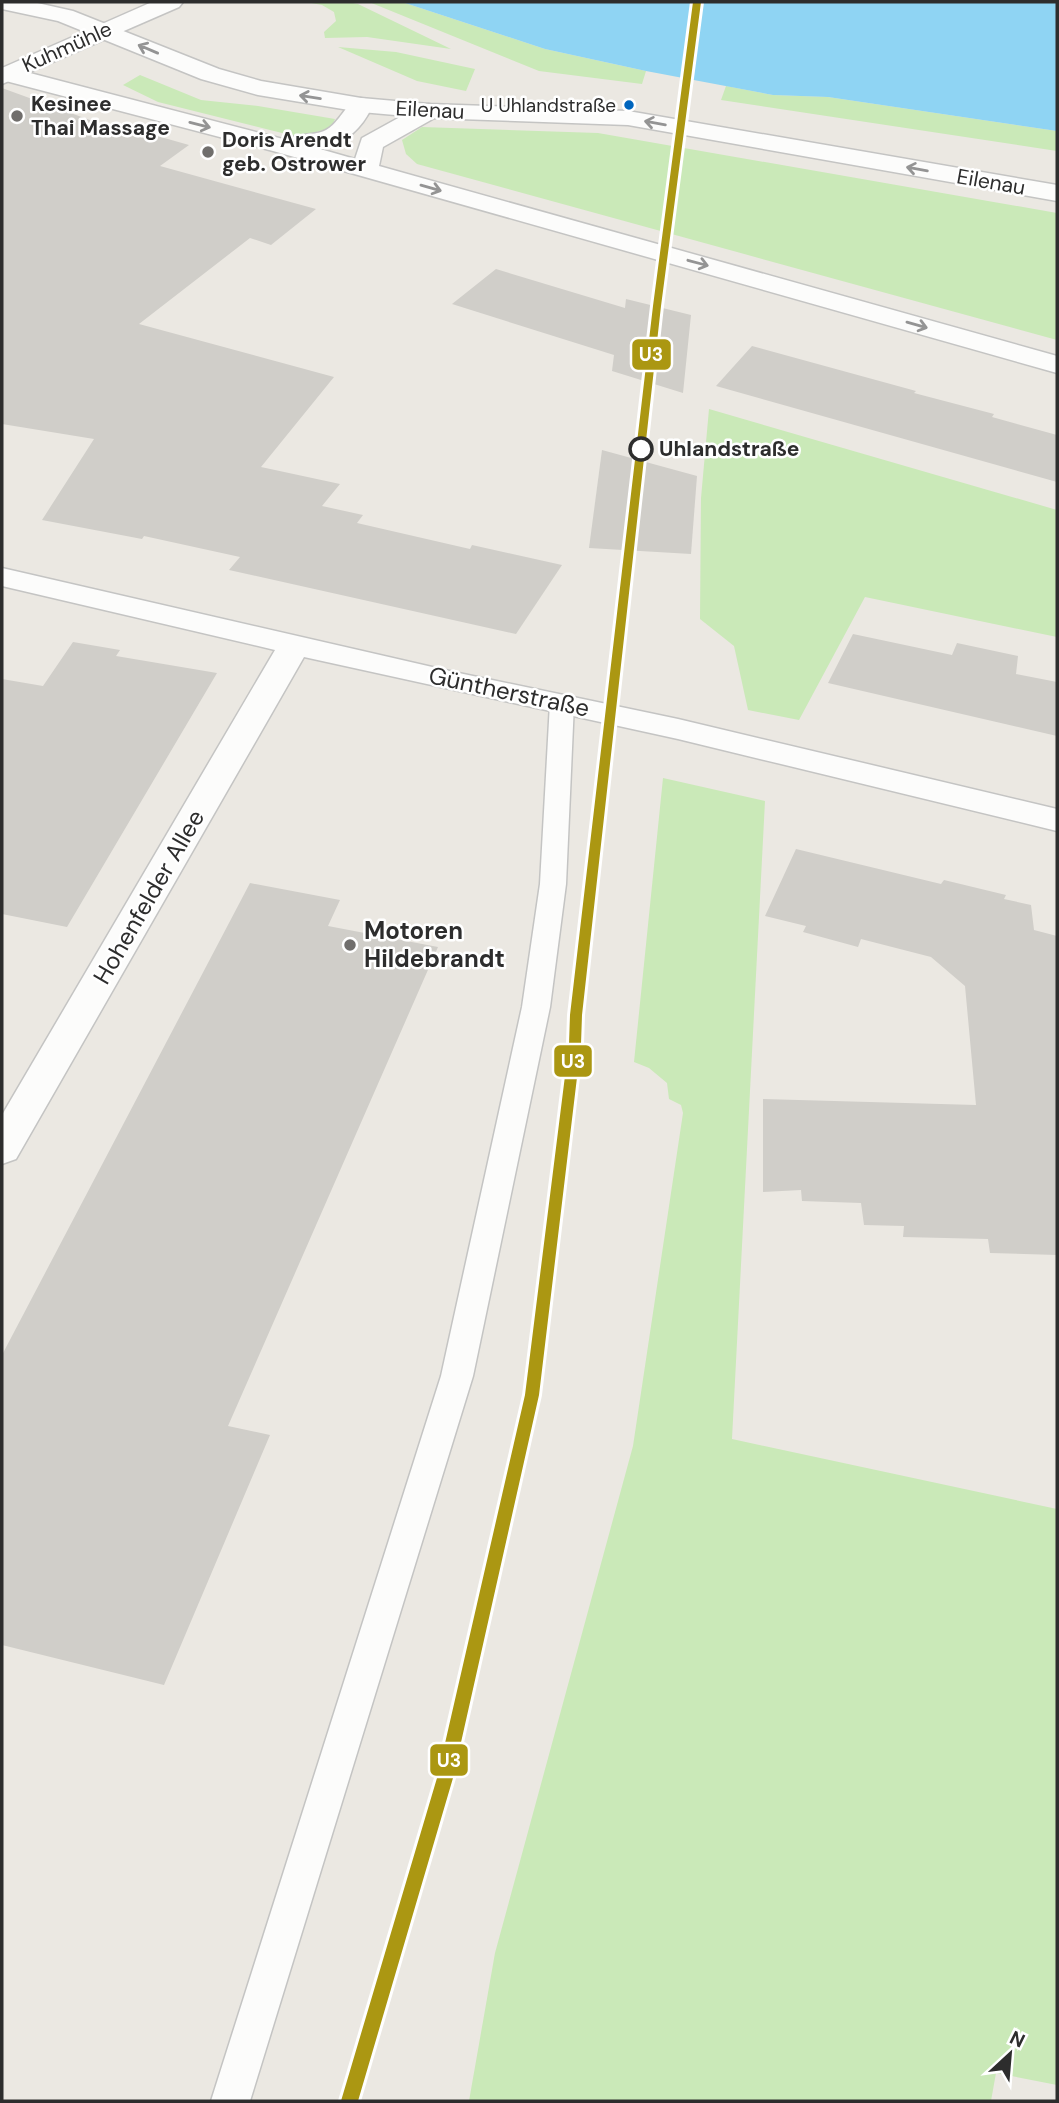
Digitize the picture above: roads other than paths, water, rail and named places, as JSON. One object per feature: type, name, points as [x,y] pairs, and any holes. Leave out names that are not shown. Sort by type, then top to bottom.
[{"type":"street","name":"Eilenau","points":[[3,2],[53,13],[232,82],[361,105],[429,111],[628,118],[1057,193]]},
{"type":"street","name":"Kuhmühle","points":[[4,76],[170,2]]},
{"type":"street","points":[[4,76],[366,169],[1057,365]]},
{"type":"street","points":[[282,146],[323,142],[355,120],[361,105]]},
{"type":"street","points":[[366,169],[371,143],[429,111]]},
{"type":"street","name":"Güntherstraße","points":[[2,577],[454,682],[562,703],[1057,820]]},
{"type":"street","name":"Hohenfelder Allee","points":[[2,1149],[295,644]]},
{"type":"lane","points":[[230,2101],[457,1376],[536,1007],[553,884],[562,703]]},
{"type":"water","points":[[402,2],[1057,2],[1057,131],[828,97],[773,95],[646,71],[545,49]]},
{"type":"place","name":"U Uhlandstraße","points":[[629,105]]},
{"type":"place","name":"Kesinee Thai Massage","points":[[17,116]]},
{"type":"place","name":"Doris Arendt geb. Ostrower","points":[[208,152]]},
{"type":"place","name":"Uhlandstraße","points":[[641,449]]},
{"type":"place","name":"Motoren Hildebrandt","points":[[350,945]]}]
